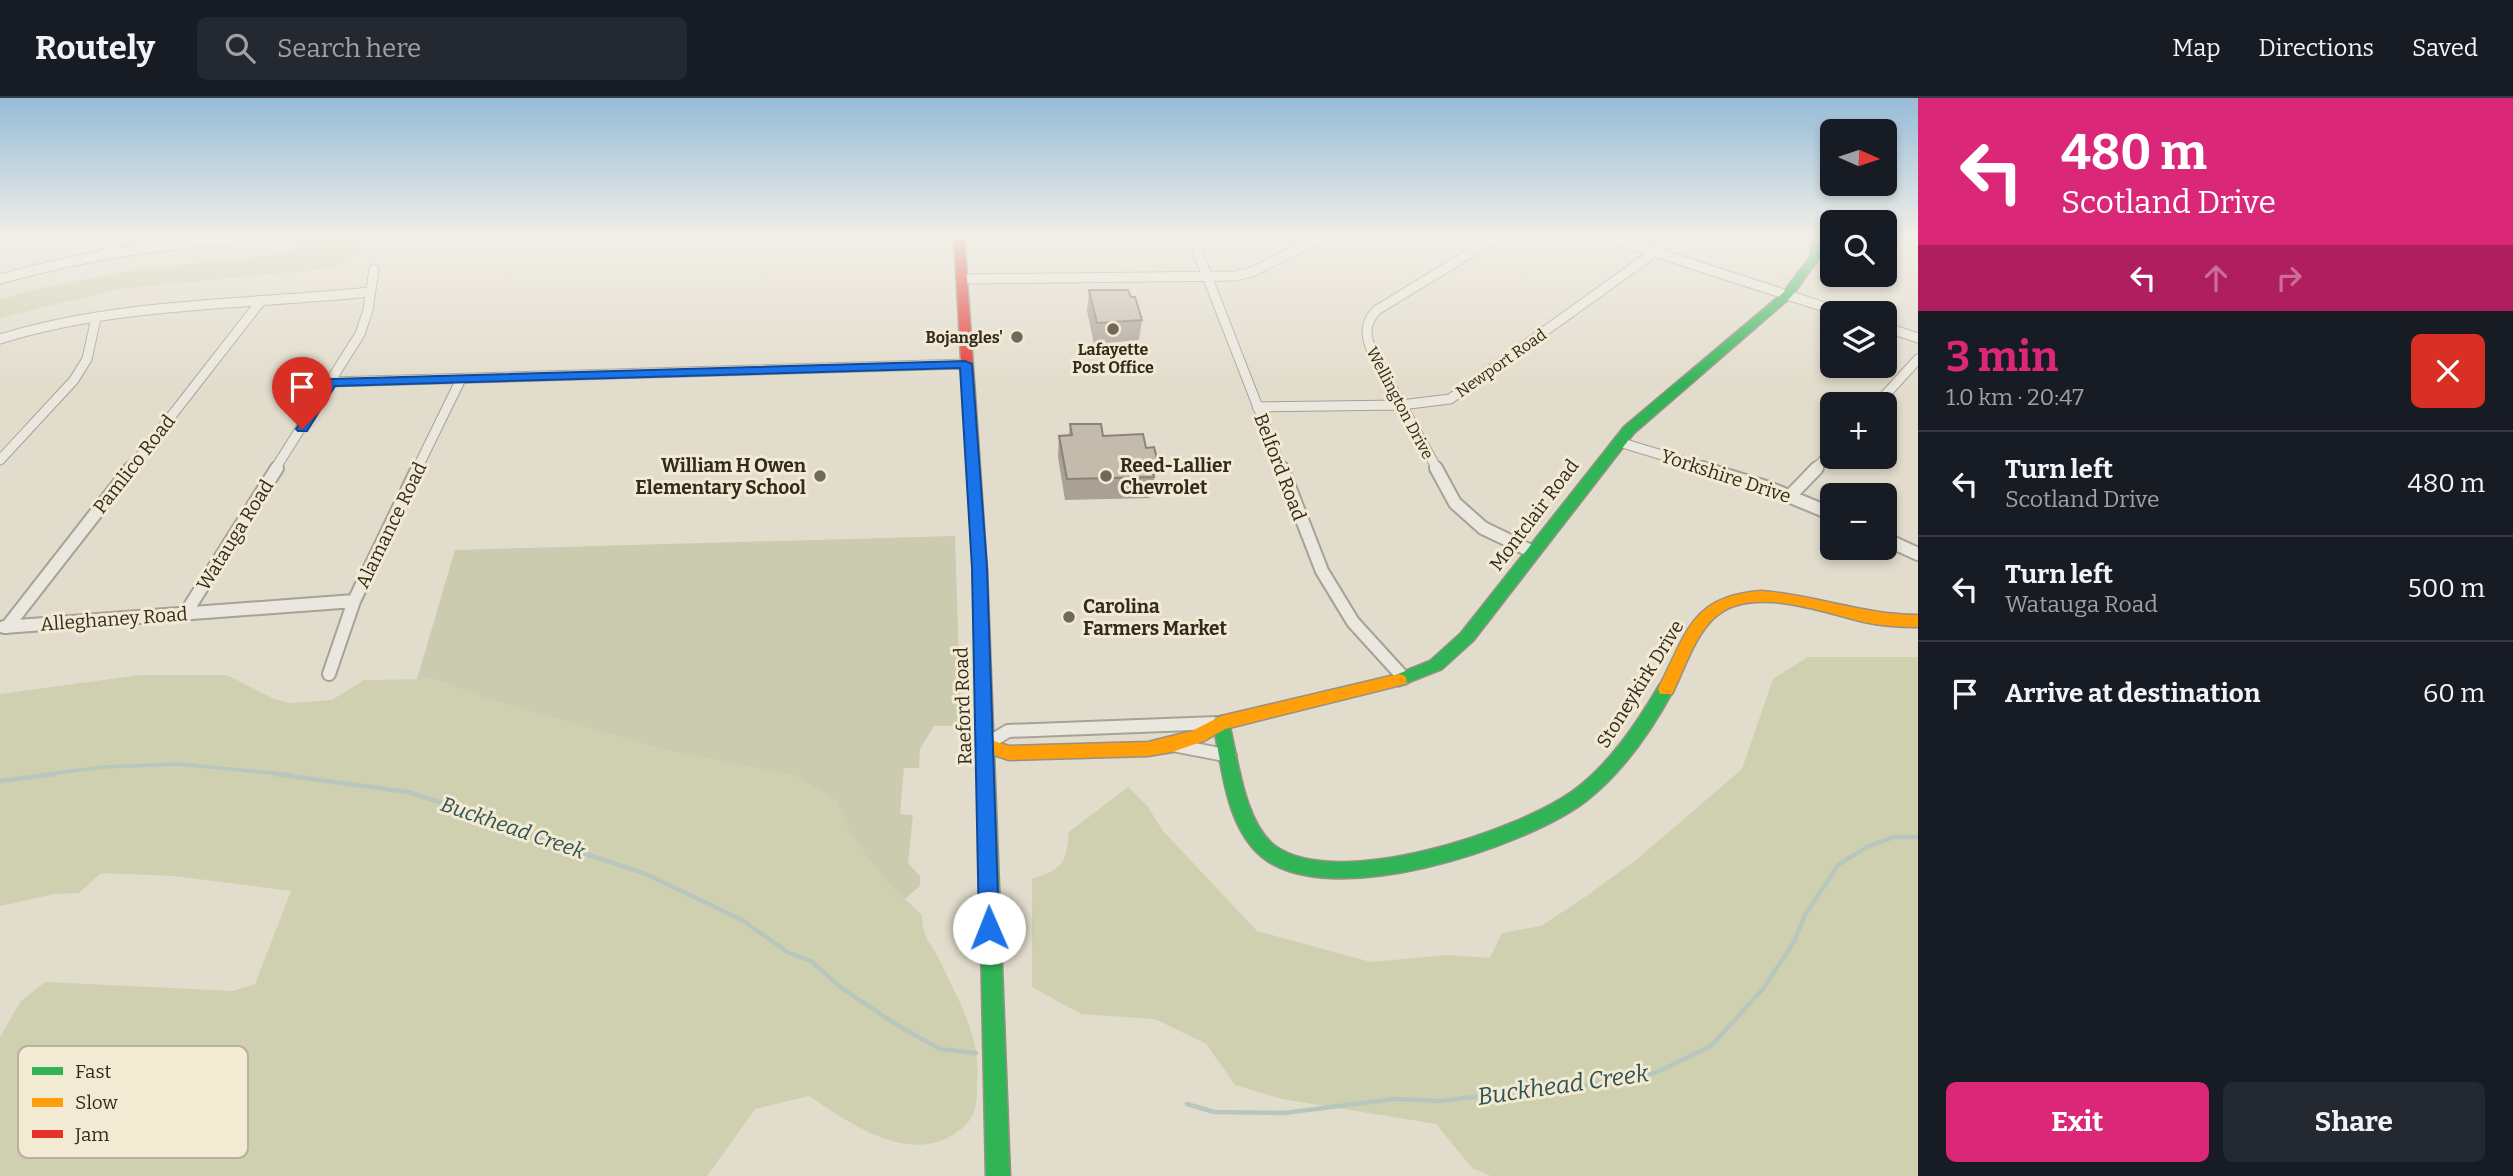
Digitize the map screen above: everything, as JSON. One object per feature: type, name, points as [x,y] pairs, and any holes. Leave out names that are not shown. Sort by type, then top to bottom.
[{"type":"main road","name":"Raeford Road","points":[[962,285],[965,364],[979,554],[998,1176]]},
{"type":"main road","name":"Montclair Road","points":[[985,745],[1009,753],[1148,749],[1172,745],[1198,736],[1221,723],[1404,678],[1436,664],[1459,645],[1629,430],[1787,295],[1794,285]]},
{"type":"main road","name":"Stoneykirk Drive","points":[[1221,723],[1246,821],[1261,845],[1282,862],[1300,869],[1317,871],[1438,857],[1477,846],[1535,822],[1575,799],[1600,779],[1635,738],[1708,613],[1716,607],[1751,597],[1781,598],[1882,620],[1918,621]]},
{"type":"street","name":"Watauga Road","points":[[185,614],[331,382],[365,322],[370,285]]},
{"type":"street","name":"Belford Road","points":[[1211,285],[1322,571],[1353,622],[1404,678]]},
{"type":"street","name":"Wellington Drive","points":[[1417,285],[1377,310],[1368,320],[1367,340],[1455,503],[1483,528],[1533,552]]},
{"type":"street","name":"Newport Road","points":[[1257,407],[1401,405],[1441,401],[1458,395],[1609,285]]},
{"type":"street","points":[[1757,285],[1820,306]]},
{"type":"street","points":[[0,339],[26,331],[161,307],[369,292]]},
{"type":"street","name":"Pamlico Road","points":[[4,627],[261,301]]},
{"type":"street","points":[[0,460],[74,380],[87,359],[96,318]]},
{"type":"street","points":[[1897,331],[1918,338]]},
{"type":"street","points":[[1888,392],[1918,359]]},
{"type":"street","points":[[331,382],[965,364]]},
{"type":"street","name":"Alamance Road","points":[[328,674],[354,601],[461,379]]},
{"type":"street","name":"Yorkshire Drive","points":[[1619,442],[1790,496],[1820,509]]},
{"type":"street","points":[[1790,496],[1820,464]]},
{"type":"street","points":[[1897,544],[1918,554]]},
{"type":"street","name":"Alleghaney Road","points":[[4,627],[354,601]]},
{"type":"street","name":"Montclair Road","points":[[985,745],[1008,731],[1221,723]]},
{"type":"street","points":[[1172,745],[1230,756]]},
{"type":"green space","points":[[55,285],[156,285],[118,289],[0,318],[0,300]]},
{"type":"green space","points":[[955,536],[961,726],[934,726],[920,749],[919,768],[904,768],[900,814],[913,815],[908,863],[920,876],[920,886],[905,899],[885,880],[851,835],[835,800],[796,776],[665,750],[484,698],[434,679],[417,679],[455,550]]},
{"type":"green space","points":[[1808,657],[1918,657],[1918,1176],[1491,1176],[1472,1168],[1436,1124],[1282,1099],[1235,1085],[1206,1044],[1155,1019],[1081,1014],[1032,987],[1032,879],[1057,868],[1066,852],[1069,832],[1128,787],[1148,807],[1163,831],[1257,931],[1371,962],[1447,955],[1490,958],[1502,933],[1541,926],[1585,897],[1636,860],[1742,769],[1773,679]]},
{"type":"green space","points":[[140,675],[227,675],[274,699],[291,703],[332,700],[364,680],[433,679],[484,698],[665,750],[796,776],[835,800],[851,835],[885,880],[922,915],[926,936],[957,996],[974,1041],[977,1061],[975,1109],[964,1127],[949,1137],[913,1145],[895,1142],[858,1127],[809,1096],[755,1109],[707,1176],[0,1176],[0,1037],[21,1001],[45,982],[233,991],[255,984],[291,891],[175,876],[101,873],[79,893],[54,894],[0,906],[0,694]]},
{"type":"building","points":[[1089,290],[1128,290],[1131,297],[1135,297],[1142,320],[1097,323]]},
{"type":"building","points":[[1070,424],[1101,424],[1103,436],[1143,434],[1146,448],[1154,447],[1158,462],[1150,462],[1154,477],[1067,479],[1059,436],[1072,435]]},
{"type":"waterway","name":"Buckhead Creek","points":[[41,775],[103,767],[178,764],[292,775]]},
{"type":"waterway","name":"Buckhead Creek","points":[[0,781],[54,774]]},
{"type":"waterway","name":"Buckhead Creek","points":[[275,774],[408,792],[496,820],[547,841],[646,874],[742,920],[789,953],[811,961],[843,989],[897,1025],[940,1049],[976,1053]]},
{"type":"waterway","name":"Buckhead Creek","points":[[1187,1104],[1214,1112],[1284,1113],[1394,1099],[1441,1101],[1521,1091],[1565,1089],[1655,1073],[1711,1046],[1763,989],[1794,942],[1805,915],[1839,864],[1869,846],[1894,837],[1918,837]]},
{"type":"traffic: fast","points":[[1399,680],[1436,665],[1467,637],[1629,430],[1787,295],[1794,285]]},
{"type":"traffic: fast","points":[[980,571],[998,1176]]},
{"type":"traffic: fast","points":[[1221,723],[1242,808],[1257,839],[1268,851],[1295,865],[1333,870],[1377,868],[1472,846],[1552,813],[1579,796],[1616,760],[1638,733],[1666,689]]},
{"type":"traffic: slow","points":[[1666,689],[1703,620],[1723,603],[1741,598],[1783,598],[1871,617],[1918,621]]},
{"type":"traffic: slow","points":[[985,745],[1009,753],[1148,749],[1172,745],[1198,736],[1221,723],[1399,680]]},
{"type":"traffic: jam","points":[[962,285],[980,571]]},
{"type":"place","name":"Lafayette Post Office","points":[[1113,329]]},
{"type":"place","name":"Bojangles'","points":[[1017,337]]},
{"type":"place","name":"William H Owen Elementary School","points":[[820,476]]},
{"type":"place","name":"Reed-Lallier Chevrolet","points":[[1106,476]]},
{"type":"place","name":"Carolina Farmers Market","points":[[1069,617]]},
{"type":"route","points":[[302,429],[331,382],[965,364],[980,568],[989,928]]}]
